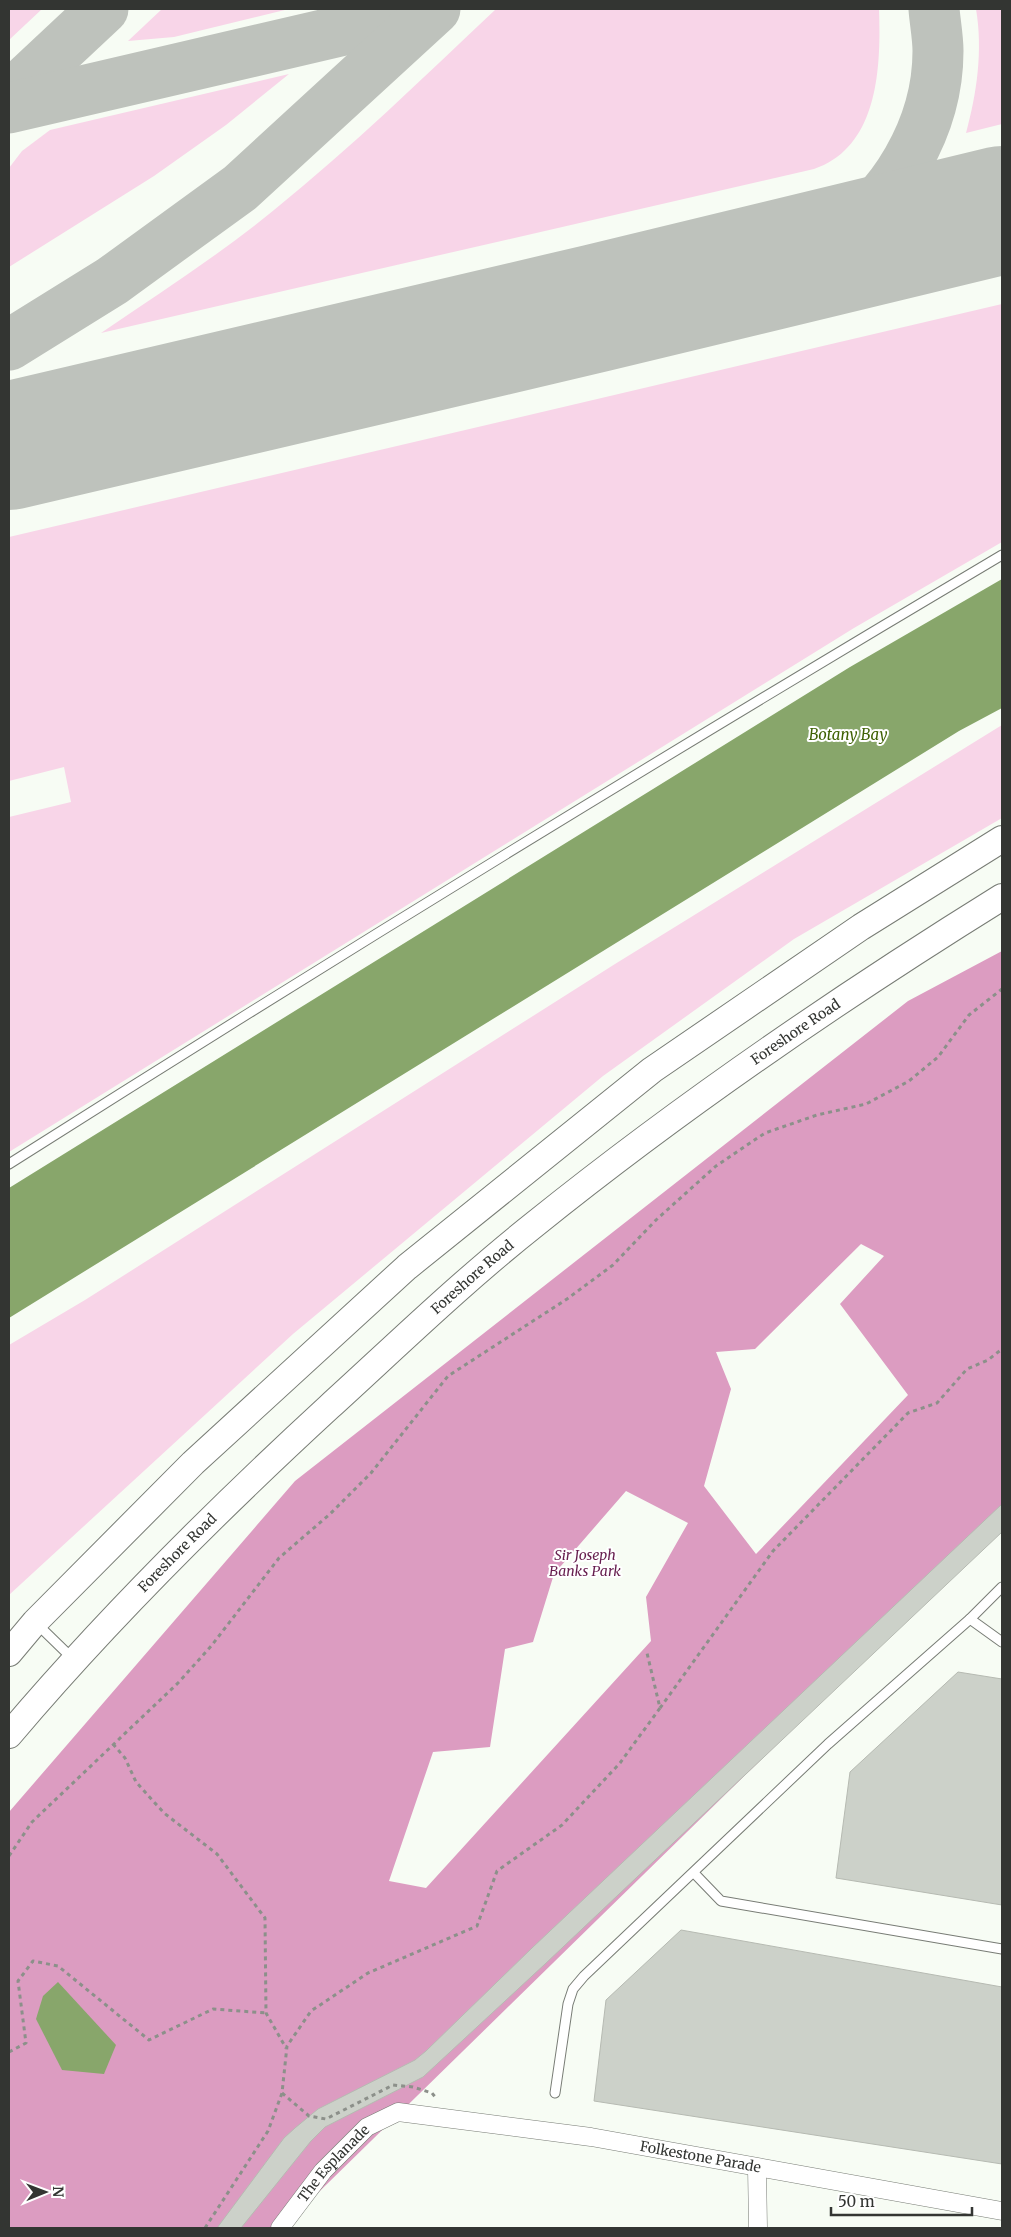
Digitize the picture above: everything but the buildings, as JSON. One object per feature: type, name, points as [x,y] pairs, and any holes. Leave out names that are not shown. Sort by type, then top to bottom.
[{"type":"main road","points":[[9,1653],[35,1622],[193,1463],[407,1267],[652,1070],[861,927],[1002,839]]},
{"type":"main road","name":"Foreshore Road","points":[[9,1735],[73,1659],[230,1498],[441,1304],[534,1224],[682,1110],[889,968],[1002,897]]},
{"type":"street","name":"Folkestone Parade","points":[[398,2112],[591,2137],[1002,2211]]},
{"type":"street","name":"The Esplanade","points":[[280,2228],[323,2171],[367,2127],[398,2112]]},
{"type":"street","points":[[757,2168],[758,2228]]},
{"type":"lane","points":[[9,1164],[485,865],[665,755],[1002,555]]},
{"type":"lane","points":[[554,2093],[568,2004],[573,1989],[584,1976],[824,1747],[970,1619],[1002,1587]]},
{"type":"lane","points":[[970,1619],[1002,1642]]},
{"type":"lane","points":[[35,1622],[73,1659]]},
{"type":"lane","points":[[694,1873],[722,1901],[1002,1948]]},
{"type":"path","points":[[9,1856],[32,1822],[184,1676],[212,1644],[279,1558],[330,1514],[371,1473],[448,1376],[568,1300],[613,1265],[656,1220],[716,1166],[765,1133],[817,1115],[866,1104],[909,1081],[938,1057],[968,1015],[1002,989]]},
{"type":"path","points":[[205,2228],[268,2131],[282,2093],[287,2046],[311,2010],[368,1973],[477,1926],[497,1871],[562,1825],[620,1762],[773,1550],[908,1413],[937,1403],[966,1369],[988,1360],[1002,1349]]},
{"type":"path","points":[[647,1653],[660,1708]]},
{"type":"path","points":[[113,1744],[125,1758],[136,1782],[164,1813],[217,1854],[265,1918],[266,2013],[287,2050]]},
{"type":"path","points":[[9,2052],[26,2043],[18,1980],[33,1961],[58,1966],[149,2040],[213,2009],[266,2013]]},
{"type":"path","points":[[282,2093],[310,2116],[326,2119],[393,2085],[404,2086]]},
{"type":"path","points":[[353,2105],[355,2110]]},
{"type":"shaded area","points":[[9,9],[42,9],[9,40]]},
{"type":"shaded area","points":[[162,9],[289,9],[174,37],[128,41]]},
{"type":"shaded area","points":[[496,9],[879,9],[879,55],[872,102],[864,124],[852,143],[836,158],[814,169],[101,333],[211,258],[274,210],[360,137]]},
{"type":"shaded area","points":[[976,9],[1002,9],[1002,124],[966,133],[978,71],[979,40]]},
{"type":"shaded area","points":[[289,74],[226,125],[154,176],[9,267],[9,168],[22,151],[50,130]]},
{"type":"shaded area","points":[[1002,304],[1002,542],[854,628],[9,1152],[9,817],[71,802],[64,767],[9,781],[9,537]]},
{"type":"shaded area","points":[[1002,725],[1002,818],[794,939],[603,1076],[293,1334],[9,1595],[9,1345],[85,1300],[615,964]]},
{"type":"shaded area","name":"Sir Joseph Banks Park","points":[[1002,951],[1002,1524],[282,2228],[9,2228],[9,1812],[295,1481],[908,1001]],"holes":[[[861,1244],[884,1256],[840,1304],[908,1395],[756,1554],[704,1486],[731,1389],[716,1352],[755,1349]],[[626,1491],[688,1523],[646,1597],[651,1641],[426,1888],[389,1881],[433,1752],[490,1747],[505,1649],[533,1642],[554,1574]]]},
{"type":"water","name":"Botany Bay","points":[[1002,579],[1002,708],[959,731],[9,1318],[9,1188],[850,667]]},
{"type":"water","points":[[58,1982],[116,2045],[104,2074],[62,2070],[36,2019],[43,1996]]},
{"type":"taxiway","points":[[9,97],[103,9]]},
{"type":"taxiway","points":[[9,108],[370,24],[412,9]]},
{"type":"taxiway","points":[[9,345],[112,281],[240,188],[435,9]]},
{"type":"taxiway","points":[[776,263],[816,248],[852,225],[873,206],[892,184],[908,160],[921,134],[930,107],[936,79],[938,46],[934,9]]},
{"type":"taxiway","points":[[9,446],[119,420]]},
{"type":"runway","points":[[9,446],[597,308],[1002,210]]}]
